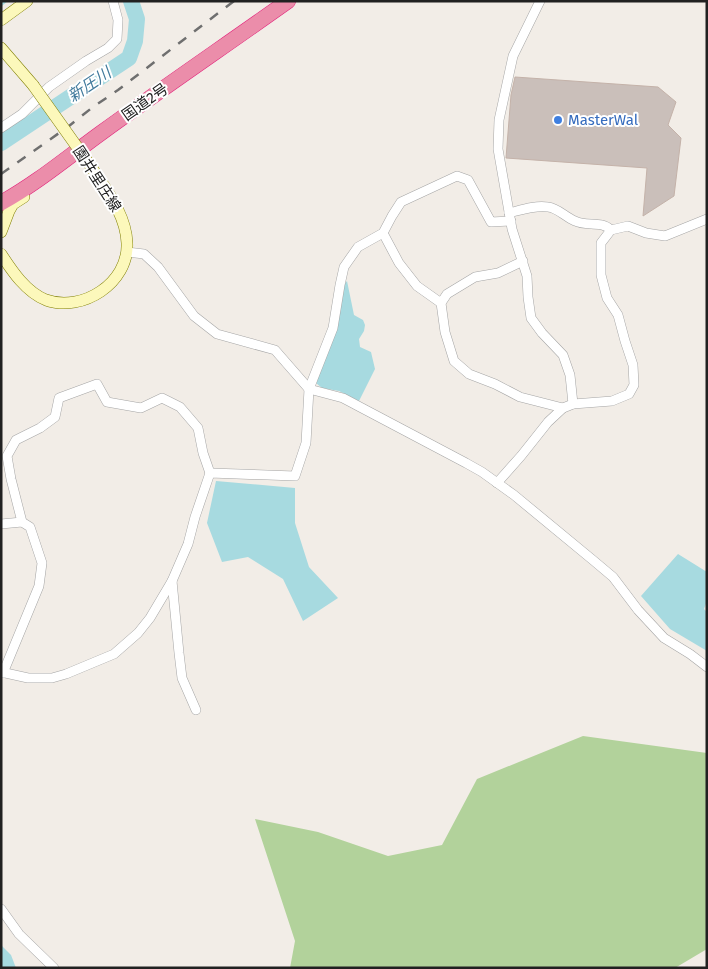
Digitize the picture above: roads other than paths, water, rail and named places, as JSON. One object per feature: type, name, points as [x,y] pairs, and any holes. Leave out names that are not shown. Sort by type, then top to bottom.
[{"type":"highway","name":"国道2号","points":[[1,203],[38,180],[288,1]]},
{"type":"main road","points":[[1,20],[27,1]]},
{"type":"main road","name":"園井里庄線","points":[[1,48],[33,85],[92,168],[120,212],[126,229],[127,252],[122,268],[116,278],[106,288],[80,301],[65,303],[46,300],[34,293],[18,278],[2,256]]},
{"type":"main road","points":[[2,256],[1,233],[13,204],[64,169],[76,153]]},
{"type":"street","points":[[1,128],[22,114],[49,87],[108,48],[117,39],[118,20],[113,1]]},
{"type":"street","points":[[540,1],[513,56],[499,120],[498,148],[512,229],[527,276],[531,318],[563,355],[570,375],[574,404]]},
{"type":"street","points":[[210,473],[295,476],[306,443],[308,389],[333,328],[344,267],[358,247],[383,233],[401,202],[457,176],[468,180],[491,222],[533,208],[547,207],[556,209],[576,222],[606,225],[611,230]]},
{"type":"street","points":[[497,483],[548,422],[564,408],[574,404],[612,401],[629,394],[634,385],[633,365],[618,315],[607,298],[600,275],[601,243],[611,230],[628,226],[646,233],[665,236],[707,220]]},
{"type":"street","points":[[383,233],[399,263],[417,286],[441,303]]},
{"type":"street","points":[[127,252],[144,254],[158,267],[194,316],[217,334],[275,350],[308,389],[343,398],[482,472],[514,495],[613,577],[638,610],[664,638],[707,666]]},
{"type":"street","points":[[523,261],[498,273],[474,277],[447,294],[441,303],[445,332],[454,361],[469,374],[495,384],[520,397],[564,408]]},
{"type":"street","points":[[1,524],[22,522],[30,527],[42,563],[39,586],[2,672],[28,678],[52,678],[114,654],[138,633],[150,618],[172,581],[188,544],[210,473],[203,453],[198,428],[180,407],[162,398],[141,408],[108,402],[97,384],[59,398],[55,416],[40,428],[16,440],[7,456],[22,522]]},
{"type":"street","points":[[172,581],[182,678],[196,710]]},
{"type":"street","points":[[1,908],[19,934],[54,968]]},
{"type":"water","points":[[347,281],[354,315],[363,320],[365,325],[359,339],[360,347],[371,352],[375,369],[359,401],[339,391],[322,388],[316,383],[332,341],[343,286]]},
{"type":"water","points":[[216,481],[295,488],[295,523],[309,567],[338,598],[303,621],[283,579],[248,557],[222,562],[207,523]]},
{"type":"water","points":[[678,554],[707,572],[707,601],[704,609],[707,612],[707,651],[670,629],[641,596]]},
{"type":"water","points":[[1,945],[11,955],[16,968],[1,968]]},
{"type":"waterway","points":[[1,5],[6,1]]},
{"type":"waterway","name":"新圧川","points":[[1,143],[129,58],[135,41],[137,19],[131,1]]},
{"type":"railway","points":[[1,174],[118,90],[234,1]]},
{"type":"place","name":"MasterWal","points":[[558,120]]}]
